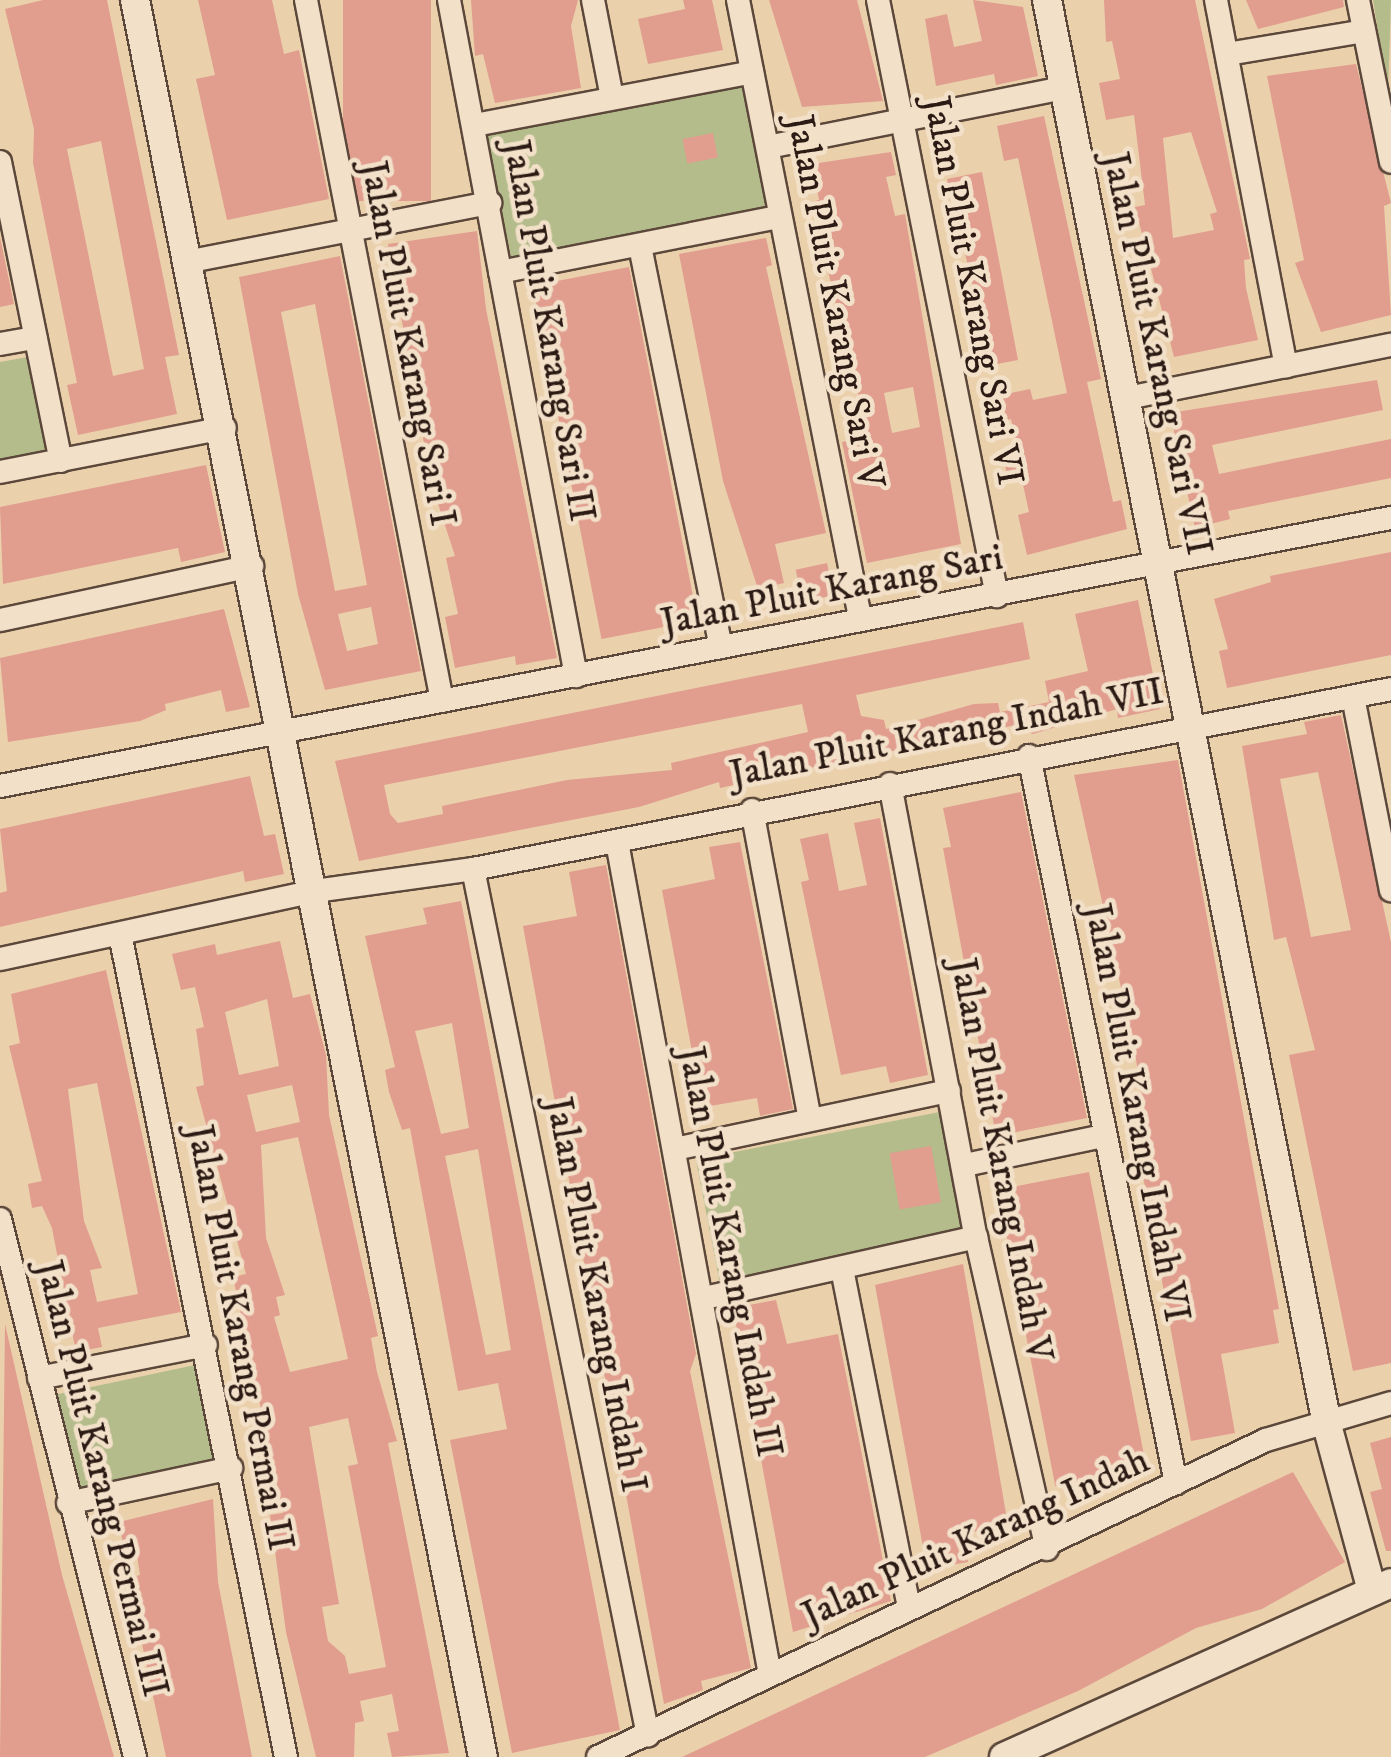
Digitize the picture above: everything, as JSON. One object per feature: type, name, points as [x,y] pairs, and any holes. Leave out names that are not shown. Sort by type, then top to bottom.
[{"type":"street","points":[[135,0],[285,729],[483,1757]]},
{"type":"street","name":"Jalan Pluit Karang Sari I","points":[[306,0],[442,701]]},
{"type":"street","name":"Jalan Pluit Karang Sari II","points":[[449,0],[576,676]]},
{"type":"street","points":[[592,0],[612,98]]},
{"type":"street","name":"Jalan Pluit Karang Sari V","points":[[738,0],[860,618]]},
{"type":"street","name":"Jalan Pluit Karang Sari VI","points":[[878,0],[997,596]]},
{"type":"street","name":"Jalan Pluit Karang Sari VII","points":[[1046,0],[1194,722]]},
{"type":"street","points":[[1216,0],[1286,366]]},
{"type":"street","points":[[1358,0],[1385,106],[1391,162]]},
{"type":"street","points":[[1227,54],[1364,31]]},
{"type":"street","points":[[475,126],[752,72]]},
{"type":"street","points":[[768,146],[1064,88]]},
{"type":"street","points":[[0,162],[61,461]]},
{"type":"street","points":[[191,260],[490,203]]},
{"type":"street","points":[[500,272],[779,217]]},
{"type":"street","points":[[640,246],[721,646]]},
{"type":"street","points":[[0,344],[34,338]]},
{"type":"street","points":[[1128,398],[1391,345]]},
{"type":"street","points":[[0,472],[224,428]]},
{"type":"street","name":"Jalan Pluit Karang Sari","points":[[0,786],[860,618],[1161,566],[1391,518]]},
{"type":"street","points":[[0,620],[252,566]]},
{"type":"street","points":[[1194,722],[1391,689]]},
{"type":"street","points":[[1353,697],[1391,890]]},
{"type":"street","name":"Jalan Pluit Karang Indah VII","points":[[0,959],[316,891],[473,869],[617,842],[752,810],[1194,722],[1328,1424],[1382,1587]]},
{"type":"street","name":"Jalan Pluit Karang Indah VI","points":[[1029,756],[1176,1483]]},
{"type":"street","name":"Jalan Pluit Karang Indah V","points":[[890,784],[976,1237],[1046,1549]]},
{"type":"street","points":[[752,810],[810,1118]]},
{"type":"street","name":"Jalan Pluit Karang Indah II","points":[[617,842],[704,1298],[770,1675]]},
{"type":"street","name":"Jalan Pluit Karang Indah I","points":[[473,869],[648,1735]]},
{"type":"street","name":"Jalan Pluit Karang Permai II","points":[[120,934],[232,1468],[286,1757]]},
{"type":"street","points":[[674,1150],[949,1090]]},
{"type":"street","points":[[965,1165],[1103,1136]]},
{"type":"street","name":"Jalan Pluit Karang Permai III","points":[[0,1219],[68,1503],[135,1757]]},
{"type":"street","points":[[704,1298],[976,1237]]},
{"type":"street","points":[[842,1269],[909,1606]]},
{"type":"street","points":[[39,1378],[206,1344]]},
{"type":"street","name":"Jalan Pluit Karang Indah","points":[[598,1757],[909,1606],[1046,1549],[1266,1440],[1391,1402]]},
{"type":"street","points":[[68,1503],[232,1468]]},
{"type":"street","points":[[1004,1757],[1382,1587]]},
{"type":"green space","points":[[1373,0],[1391,0],[1388,94]]},
{"type":"green space","points":[[747,82],[772,211],[512,261],[487,133]]},
{"type":"green space","points":[[33,356],[52,459],[0,469],[0,362]]},
{"type":"green space","points":[[950,1110],[974,1236],[720,1285],[696,1159]]},
{"type":"green space","points":[[209,1362],[232,1472],[80,1504],[56,1394]]},
{"type":"building","points":[[43,0],[107,0],[179,355],[165,357],[177,414],[78,435],[67,385],[77,383],[33,163],[34,129],[5,9]],"holes":[[[101,141],[144,369],[113,376],[67,149]]]},
{"type":"building","points":[[198,0],[272,0],[284,54],[299,50],[329,199],[227,220],[196,79],[215,75]]},
{"type":"building","points":[[343,0],[431,0],[431,201],[343,201]]},
{"type":"building","points":[[471,0],[578,0],[571,26],[581,88],[495,103],[483,54],[475,56]]},
{"type":"building","points":[[683,0],[712,0],[723,50],[648,64],[638,19],[685,9]]},
{"type":"building","points":[[769,0],[857,0],[883,101],[802,107]]},
{"type":"building","points":[[973,0],[1023,7],[1038,76],[996,85],[994,74],[936,86],[925,19],[947,14],[954,47],[982,41]]},
{"type":"building","points":[[1104,0],[1195,0],[1250,259],[1244,260],[1246,288],[1258,340],[1174,357],[1135,207],[1145,205],[1134,115],[1106,120],[1099,83],[1120,79],[1112,41],[1106,42]],"holes":[[[1191,132],[1217,212],[1210,214],[1214,230],[1173,238],[1163,138]]]},
{"type":"building","points":[[1246,0],[1343,0],[1344,7],[1258,29]]},
{"type":"building","points":[[1356,64],[1391,203],[1384,206],[1391,315],[1321,332],[1295,263],[1304,260],[1267,76]]},
{"type":"building","points":[[1044,116],[1101,379],[1087,382],[1113,502],[1121,500],[1127,529],[1027,555],[1018,515],[1029,512],[1022,480],[1009,483],[1003,456],[1019,453],[1011,419],[989,424],[984,399],[1030,389],[1033,400],[1067,393],[1018,158],[1004,161],[997,126]]},
{"type":"building","points":[[713,133],[718,158],[687,163],[683,139]]},
{"type":"building","points":[[891,152],[896,175],[886,177],[895,216],[905,214],[961,544],[867,563],[842,442],[862,439],[860,402],[811,202],[819,200],[812,164]],"holes":[[[913,387],[920,427],[892,433],[884,393]]]},
{"type":"building","points":[[982,172],[1018,360],[992,365],[947,179]]},
{"type":"building","points":[[477,231],[486,309],[557,658],[516,665],[515,656],[455,668],[445,617],[458,614],[446,558],[455,556],[431,482],[388,244]]},
{"type":"building","points":[[0,237],[14,304],[0,307]]},
{"type":"building","points":[[766,238],[772,265],[766,267],[826,533],[775,544],[784,583],[758,589],[723,481],[679,254]]},
{"type":"building","points":[[340,256],[421,671],[325,690],[298,594],[239,277]],"holes":[[[315,304],[367,585],[335,591],[281,312]],[[371,607],[378,644],[347,651],[338,614]]]},
{"type":"building","points":[[629,267],[698,620],[601,639],[533,286]]},
{"type":"building","points":[[1377,380],[1383,410],[1212,445],[1219,474],[1391,439],[1391,478],[1228,511],[1230,519],[1195,528],[1170,413]]},
{"type":"building","points":[[206,465],[225,552],[181,562],[178,548],[3,584],[0,507]]},
{"type":"building","points":[[1391,552],[1391,655],[1227,688],[1219,651],[1228,649],[1214,599],[1271,582],[1270,576]]},
{"type":"building","points":[[827,563],[834,595],[803,602],[796,570]]},
{"type":"building","points":[[1138,600],[1160,709],[1118,718],[1117,709],[1033,734],[1011,726],[980,733],[982,740],[877,753],[720,788],[719,782],[639,807],[359,861],[335,761],[1023,622],[1030,659],[856,695],[861,716],[884,720],[886,729],[974,704],[998,703],[1000,712],[1049,702],[1045,681],[1088,671],[1075,614]],"holes":[[[802,704],[808,732],[671,763],[672,770],[567,780],[442,806],[443,814],[398,823],[390,814],[384,785]]]},
{"type":"building","points":[[224,609],[250,707],[226,712],[221,690],[165,704],[166,710],[140,721],[8,742],[0,658]]},
{"type":"building","points":[[1341,715],[1391,942],[1391,1363],[1353,1371],[1289,1055],[1315,1050],[1286,937],[1274,940],[1242,746],[1307,734],[1304,722]],"holes":[[[1318,772],[1351,930],[1311,937],[1280,779]]]},
{"type":"building","points":[[1178,760],[1279,1309],[1273,1310],[1279,1343],[1221,1354],[1235,1433],[1191,1441],[1131,1110],[1144,1107],[1133,1042],[1074,775]]},
{"type":"building","points":[[250,776],[264,836],[275,834],[284,874],[245,882],[243,871],[0,927],[0,893],[7,891],[0,829]]},
{"type":"building","points":[[1021,792],[1087,1118],[996,1136],[943,848],[951,847],[943,808]]},
{"type":"building","points":[[880,818],[928,1075],[890,1083],[886,1066],[841,1075],[801,882],[809,880],[800,839],[828,833],[839,891],[867,885],[854,823]]},
{"type":"building","points":[[740,842],[793,1109],[760,1116],[757,1098],[710,1106],[706,1082],[698,1084],[662,890],[715,879],[709,847]]},
{"type":"building","points":[[606,865],[696,1354],[690,1371],[751,1668],[701,1681],[703,1690],[664,1704],[523,926],[577,916],[569,872]]},
{"type":"building","points":[[461,901],[620,1730],[512,1753],[450,1440],[507,1429],[498,1383],[458,1391],[410,1128],[402,1130],[389,1092],[385,1070],[395,1067],[365,936],[427,924],[423,908]],"holes":[[[452,1023],[469,1128],[441,1134],[415,1031]],[[478,1149],[511,1350],[486,1355],[445,1156]]]},
{"type":"building","points":[[280,941],[293,998],[310,994],[326,1055],[329,1115],[378,1336],[371,1338],[377,1372],[397,1441],[388,1443],[449,1753],[392,1757],[387,1733],[399,1731],[392,1694],[360,1701],[364,1721],[355,1723],[354,1757],[316,1757],[286,1632],[270,1515],[283,1513],[233,1277],[246,1274],[196,1087],[204,1085],[196,1029],[204,1027],[195,987],[181,990],[172,954],[215,944],[217,955]],"holes":[[[267,999],[279,1066],[239,1075],[225,1012]],[[292,1085],[300,1122],[256,1132],[247,1095]],[[298,1137],[348,1359],[290,1372],[274,1317],[280,1315],[276,1297],[285,1295],[266,1238],[261,1145]],[[348,1418],[358,1464],[348,1466],[386,1667],[349,1674],[345,1656],[328,1641],[322,1607],[339,1604],[309,1427]]]},
{"type":"building","points":[[106,970],[181,1312],[98,1328],[102,1347],[76,1352],[52,1228],[42,1206],[32,1208],[28,1184],[42,1181],[9,1046],[20,1043],[11,994]],"holes":[[[97,1083],[138,1294],[97,1302],[90,1270],[102,1268],[84,1221],[68,1089]]]},
{"type":"building","points":[[931,1146],[941,1202],[900,1209],[890,1153]]},
{"type":"building","points":[[1089,1172],[1147,1468],[1055,1486],[998,1190]]},
{"type":"building","points":[[963,1264],[1008,1525],[963,1534],[968,1562],[927,1569],[875,1285]]},
{"type":"building","points":[[776,1300],[787,1344],[838,1334],[891,1601],[793,1632],[733,1308]]},
{"type":"building","points":[[5,1324],[62,1575],[114,1757],[0,1757]]},
{"type":"building","points":[[1391,1437],[1391,1551],[1386,1551],[1370,1492],[1382,1489],[1370,1443]]},
{"type":"building","points":[[1293,1472],[1345,1562],[1262,1609],[1196,1628],[1078,1691],[925,1757],[682,1757]]},
{"type":"building","points":[[213,1499],[218,1582],[252,1757],[166,1757],[128,1578],[140,1575],[135,1542],[123,1544],[119,1522]]}]
